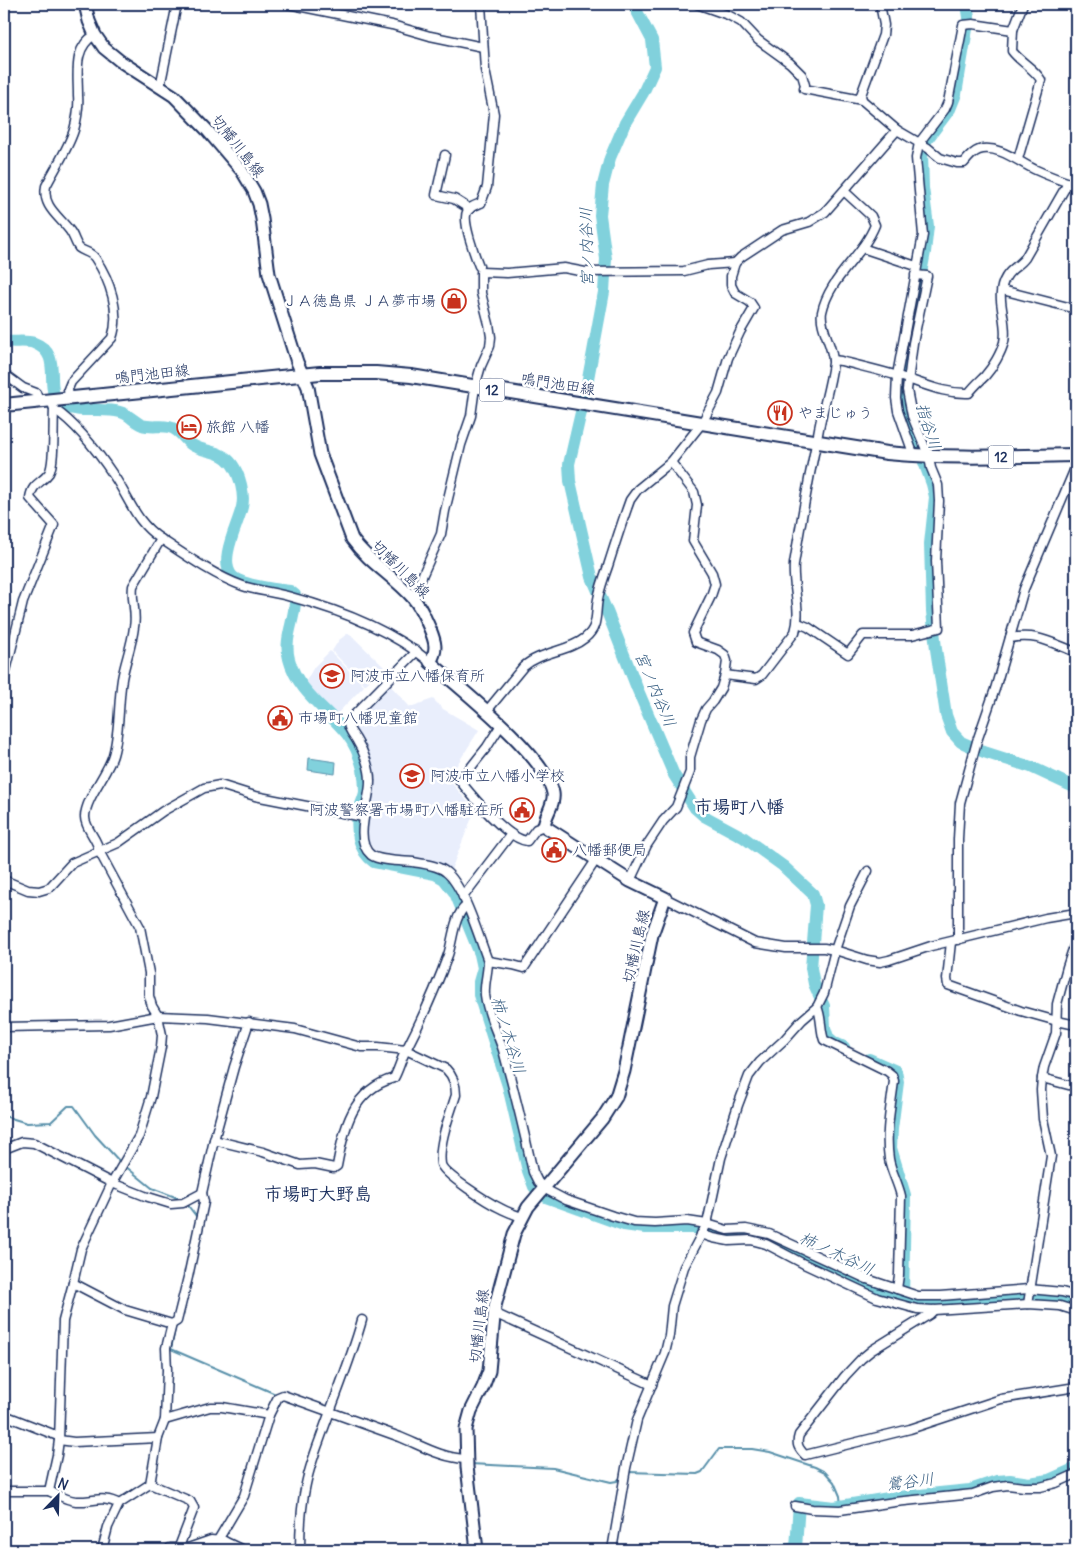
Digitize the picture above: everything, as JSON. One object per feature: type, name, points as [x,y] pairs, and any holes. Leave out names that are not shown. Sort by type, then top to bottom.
[{"type":"main road","name":"切幡川島線","points":[[85,4],[95,35],[104,48],[174,96],[207,130],[242,171],[254,191],[262,219],[269,274],[297,362],[308,386],[320,454],[352,539],[361,551],[414,599],[423,613],[434,640],[435,654],[430,662]]},
{"type":"main road","name":"鳴門池田線","points":[[4,405],[303,374],[376,373],[411,376],[887,453],[975,458],[1076,455]]},
{"type":"main road","points":[[430,662],[501,725],[527,752],[550,783],[553,796],[544,819],[544,826]]},
{"type":"main road","name":"切幡川島線","points":[[477,1550],[466,1462],[466,1429],[471,1411],[489,1370],[494,1313],[514,1234],[521,1217],[541,1190],[607,1112],[620,1088],[652,934],[665,898],[630,881],[544,826]]},
{"type":"street","points":[[160,87],[178,4]]},
{"type":"street","points":[[288,4],[392,24],[430,36],[483,47]]},
{"type":"street","points":[[479,266],[472,246],[466,212],[481,203],[487,187],[493,136],[494,114],[485,70],[482,4]]},
{"type":"street","points":[[697,4],[702,7],[712,8],[741,22],[758,40],[790,63],[802,75],[806,84],[804,88],[862,100],[897,130],[923,145],[940,158],[964,163],[972,154],[980,150],[992,150],[1009,155],[1034,170],[1072,184],[1025,258],[1019,266],[1012,269],[1006,278],[1000,304],[1004,341],[998,357],[987,374],[970,393],[955,394],[903,377],[833,360]]},
{"type":"street","points":[[862,100],[861,94],[884,25],[880,4]]},
{"type":"street","points":[[1018,159],[1041,80],[1038,74],[1012,52],[1013,30],[1024,4]]},
{"type":"street","points":[[922,456],[903,377],[923,235],[916,158],[948,102],[963,26],[1013,30]]},
{"type":"street","points":[[4,679],[23,602],[54,525],[30,498],[31,490],[48,473],[52,464],[55,401],[68,389],[71,382],[112,338],[115,331],[115,308],[106,278],[94,256],[80,249],[71,232],[52,211],[45,192],[46,186],[71,139],[75,127],[78,98],[78,58],[83,45],[95,35]]},
{"type":"street","points":[[486,712],[529,661],[585,639],[593,630],[597,620],[598,597],[630,500],[638,489],[671,462],[702,424],[718,392],[728,358],[754,308],[750,302],[735,293],[731,285],[731,276],[735,263],[782,230],[809,222],[825,212],[897,130]]},
{"type":"street","points":[[445,155],[436,194],[454,199],[470,209]]},
{"type":"street","points":[[725,675],[756,679],[762,675],[795,632],[798,623],[793,579],[794,564],[833,360],[826,332],[821,321],[822,311],[848,263],[862,248],[875,226],[871,216],[844,192]]},
{"type":"street","points":[[798,623],[808,627],[848,654],[863,635],[912,635],[939,628],[936,561],[938,485],[898,411],[896,398],[913,343],[927,276],[862,248]]},
{"type":"street","points":[[414,599],[441,534],[444,511],[461,445],[471,416],[475,387],[481,366],[490,346],[491,337],[481,293],[481,272],[508,273],[564,268],[585,272],[684,271],[708,265],[735,263]]},
{"type":"street","points":[[1002,290],[1076,309]]},
{"type":"street","points":[[4,374],[23,388],[55,401],[61,413],[83,435],[114,476],[139,520],[150,532],[221,576],[242,586],[294,598],[352,616],[417,651],[430,662]]},
{"type":"street","points":[[630,881],[647,845],[663,821],[676,807],[690,772],[690,757],[700,720],[721,688],[727,661],[725,655],[718,650],[696,642],[693,633],[715,584],[712,573],[696,550],[693,541],[696,506],[694,492],[671,462]]},
{"type":"street","points":[[1076,466],[1029,575],[976,744],[960,803],[954,941],[947,979],[948,984],[955,988],[1057,1022],[1076,1025]]},
{"type":"street","points":[[49,1491],[57,1455],[63,1320],[80,1250],[112,1183],[139,1136],[151,1097],[161,1047],[162,1035],[158,1016],[152,1006],[149,973],[140,927],[99,852],[98,845],[85,817],[96,788],[114,753],[122,680],[135,627],[133,586],[161,539]]},
{"type":"street","points":[[1010,638],[1024,635],[1036,636],[1076,652]]},
{"type":"street","points":[[214,1140],[263,1152],[300,1165],[315,1164],[334,1168],[337,1166],[344,1132],[351,1111],[371,1089],[382,1081],[394,1078],[406,1050],[417,1032],[448,954],[463,908],[463,897],[456,883],[445,871],[436,867],[379,858],[371,854],[366,846],[363,833],[370,780],[367,763],[348,724],[352,717],[417,651]]},
{"type":"street","points":[[501,725],[487,747],[460,781],[486,810],[520,840],[528,841],[536,829],[544,826]]},
{"type":"street","points":[[4,880],[28,890],[39,891],[49,888],[72,863],[118,843],[185,798],[204,788],[220,785],[255,796],[364,817]]},
{"type":"street","points":[[463,897],[511,834]]},
{"type":"street","points":[[488,961],[524,968],[596,860]]},
{"type":"street","points":[[612,1550],[626,1468],[638,1420],[665,1353],[672,1306],[684,1267],[704,1229],[720,1158],[750,1076],[760,1062],[818,1005],[824,993],[835,950],[850,906],[868,871]]},
{"type":"street","points":[[665,898],[755,943],[786,948],[835,950],[880,962],[931,946],[1046,918],[1076,913]]},
{"type":"street","points":[[463,908],[488,961],[488,972],[484,986],[486,999],[500,1040],[515,1095],[533,1172],[541,1190],[634,1222],[687,1221],[704,1229],[713,1238],[729,1241],[750,1240],[766,1244],[804,1264],[885,1299],[917,1309],[934,1310],[1028,1303],[1060,1306],[1076,1311]]},
{"type":"street","points":[[1028,1303],[1051,1156],[1043,1119],[1042,1078],[1056,1034],[1057,1004],[1076,940]]},
{"type":"street","points":[[818,1005],[821,1032],[824,1040],[887,1071],[892,1075],[894,1081],[886,1142],[889,1162],[901,1196],[899,1275],[897,1289],[885,1299]]},
{"type":"street","points":[[4,1027],[101,1026],[173,1015],[249,1022],[295,1029],[361,1047],[406,1050],[450,1073],[456,1089],[456,1095],[443,1137],[441,1164],[443,1168],[454,1179],[499,1208],[521,1217]]},
{"type":"street","points":[[102,1550],[108,1527],[120,1504],[150,1484],[158,1438],[165,1420],[166,1348],[188,1277],[204,1202],[202,1193],[214,1140],[234,1067],[249,1022]]},
{"type":"street","points":[[1042,1078],[1076,1087]]},
{"type":"street","points":[[4,1148],[22,1142],[34,1143],[112,1183],[171,1204],[185,1202],[202,1193]]},
{"type":"street","points":[[704,1229],[746,1229],[769,1234],[867,1279],[918,1296],[1029,1291],[1062,1292],[1076,1296]]},
{"type":"street","points":[[73,1283],[125,1310],[174,1323]]},
{"type":"street","points":[[934,1310],[872,1350],[845,1376],[799,1435],[797,1441],[798,1448],[805,1455],[910,1429],[1001,1399],[1076,1387]]},
{"type":"street","points":[[494,1313],[652,1385]]},
{"type":"street","points":[[300,1550],[304,1490],[311,1464],[353,1352],[362,1320]]},
{"type":"street","points":[[222,1550],[221,1540],[244,1496],[269,1415],[279,1396],[402,1438],[433,1452],[466,1462]]},
{"type":"street","points":[[165,1420],[216,1407],[269,1415]]},
{"type":"street","points":[[4,1415],[58,1438],[74,1442],[158,1438]]},
{"type":"street","points":[[798,1507],[840,1510],[973,1494],[993,1487],[1008,1485],[1040,1487],[1056,1483],[1076,1474]]},
{"type":"street","points":[[150,1484],[190,1501],[194,1508],[179,1547]]},
{"type":"street","points":[[4,1492],[49,1491],[68,1500],[78,1501],[102,1498],[120,1504]]},
{"type":"street","points":[[170,1550],[170,1548],[188,1548],[211,1540],[221,1540],[243,1550]]},
{"type":"shaded area","points":[[350,634],[384,667],[365,685],[332,651],[339,640]]},
{"type":"shaded area","name":"阿波市立八幡保育所","points":[[330,651],[364,686],[334,717],[302,688],[314,667]]},
{"type":"shaded area","name":"阿波市立八幡小学校","points":[[389,684],[410,707],[433,699],[443,709],[479,730],[448,779],[475,810],[451,870],[436,864],[375,851],[367,840],[366,825],[373,797],[374,774],[364,744],[352,729],[352,722]]},
{"type":"water","points":[[309,758],[336,762],[335,774],[308,770]]},
{"type":"waterway","name":"宮ノ内谷川","points":[[633,4],[652,40],[655,67],[643,93],[625,123],[610,158],[603,185],[600,215],[606,259],[604,292],[585,395],[569,464],[570,481],[592,577],[674,775],[695,808],[704,816],[743,837],[783,866],[813,894],[816,905],[811,968],[814,984],[824,1006],[825,1028],[828,1037],[844,1047]]},
{"type":"waterway","name":"指谷川","points":[[967,4],[969,17],[956,94],[950,109],[926,141],[922,153],[923,188],[928,226],[904,364],[901,393],[904,408],[935,497],[930,544],[932,611],[936,649],[946,715],[952,732],[961,742],[984,752],[1031,767],[1076,788]]},
{"type":"waterway","name":"柿ノ木谷川","points":[[4,341],[30,342],[44,349],[49,356],[51,365],[53,392],[57,400],[64,406],[77,410],[120,412],[142,425],[173,428],[192,445],[224,456],[232,464],[241,485],[243,502],[230,542],[227,561],[228,569],[232,576],[243,582],[290,591],[295,595],[288,643],[289,659],[299,681],[314,700],[347,734],[359,755],[363,769],[365,792],[357,824],[359,839],[364,852],[374,862],[435,874],[444,879],[455,893],[480,954],[483,968],[479,982],[479,995],[508,1086],[528,1171],[534,1187],[546,1197],[624,1225],[645,1228],[698,1228],[728,1236],[751,1234],[768,1238],[820,1265],[878,1291],[925,1304],[963,1303],[1015,1298],[1058,1300],[1076,1305]]},
{"type":"waterway","name":"宮ノ内谷川","points":[[869,1059],[896,1071],[898,1082],[891,1148],[905,1195],[903,1299]]},
{"type":"waterway","points":[[4,1116],[27,1123],[51,1122],[68,1106],[74,1106],[95,1135],[121,1163]]},
{"type":"waterway","points":[[125,1166],[152,1188],[183,1200]]},
{"type":"waterway","points":[[186,1203],[197,1220]]},
{"type":"waterway","points":[[189,1254],[195,1227]]},
{"type":"waterway","points":[[176,1324],[171,1349],[278,1395]]},
{"type":"waterway","points":[[376,1432],[411,1446]]},
{"type":"waterway","points":[[418,1449],[439,1457]]},
{"type":"waterway","points":[[627,1472],[697,1474],[702,1472],[719,1449],[752,1449],[770,1452],[825,1472],[834,1482],[840,1496],[841,1506]]},
{"type":"waterway","points":[[470,1464],[553,1468],[611,1482],[617,1481],[621,1477]]},
{"type":"waterway","name":"鶯谷川","points":[[785,1550],[796,1548],[799,1503],[834,1507],[889,1498],[970,1490],[997,1481],[1010,1480],[1029,1483],[1049,1480],[1076,1468]]},
{"type":"place","name":"ＪＡ徳島県 ＪＡ夢市場","points":[[454,301]]},
{"type":"place","name":"やまじゅう","points":[[780,413]]},
{"type":"place","name":"旅館 八幡","points":[[189,427]]},
{"type":"place","name":"阿波市立八幡保育所","points":[[332,676]]},
{"type":"place","name":"市場町八幡児童館","points":[[280,718]]},
{"type":"place","name":"阿波市立八幡小学校","points":[[412,776]]},
{"type":"place","name":"阿波警察署市場町八幡駐在所","points":[[522,810]]},
{"type":"place","name":"八幡郵便局","points":[[554,850]]},
{"type":"district","name":"市場町八幡","points":[[739,807]]},
{"type":"district","name":"市場町大野島","points":[[318,1194]]}]
